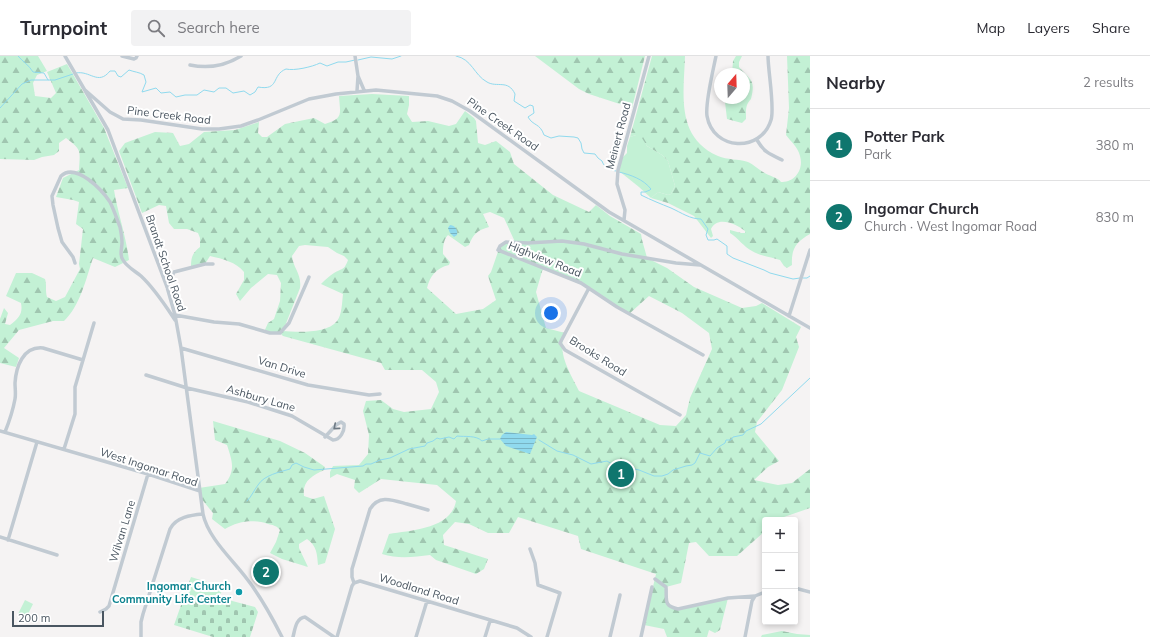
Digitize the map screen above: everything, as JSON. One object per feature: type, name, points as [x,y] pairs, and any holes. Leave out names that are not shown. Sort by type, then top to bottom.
[{"type":"street","name":"Brandt School Road","points":[[65,56],[108,130],[167,287],[175,314],[181,348],[200,491]]},
{"type":"street","points":[[122,56],[134,59],[137,56]]},
{"type":"street","points":[[190,65],[217,67],[227,64],[241,56]]},
{"type":"street","points":[[355,56],[358,76],[357,91]]},
{"type":"street","name":"Meinert Road","points":[[624,220],[625,210],[617,184],[618,170],[649,56]]},
{"type":"street","points":[[716,56],[707,106],[707,118],[717,134],[724,140],[740,144],[757,140],[769,126],[772,113],[768,56]]},
{"type":"street","points":[[358,76],[364,90]]},
{"type":"street","name":"Pine Creek Road","points":[[85,90],[110,112],[123,119],[141,120],[202,130],[241,126],[309,99],[357,91],[376,90],[437,96],[461,105],[604,208],[810,328]]},
{"type":"street","points":[[757,140],[763,150],[782,160]]},
{"type":"street","points":[[75,263],[73,257],[62,242],[59,234],[52,196],[61,176],[64,174],[77,172],[100,190],[109,201],[120,230],[122,259],[155,291],[176,323]]},
{"type":"street","name":"Highview Road","points":[[701,265],[676,263],[622,254],[584,244],[562,241],[528,243],[506,242],[500,246],[498,250],[573,280],[589,288],[617,307],[703,355]]},
{"type":"street","points":[[789,316],[810,250]]},
{"type":"street","points":[[167,287],[176,271],[205,264],[213,264]]},
{"type":"street","points":[[175,314],[214,322],[239,324],[270,333],[280,333],[289,323],[309,277]]},
{"type":"street","name":"Brooks Road","points":[[589,288],[560,343],[562,347],[680,415]]},
{"type":"street","points":[[64,449],[75,414],[75,387],[94,323]]},
{"type":"street","points":[[5,432],[14,402],[16,376],[22,358],[27,352],[36,348],[43,348],[83,360]]},
{"type":"street","name":"Van Drive","points":[[181,348],[313,386],[369,395],[380,394]]},
{"type":"street","name":"Ashbury Lane","points":[[146,375],[187,388],[248,402],[292,416],[325,436]]},
{"type":"street","points":[[341,422],[344,424],[343,430],[337,440],[333,440],[325,436],[336,425],[341,422]]},
{"type":"street","name":"West Ingomar Road","points":[[0,431],[148,474],[200,491],[205,523],[210,533],[257,592],[282,637]]},
{"type":"street","points":[[8,540],[37,442]]},
{"type":"street","name":"Wilvan Lane","points":[[100,612],[109,606],[148,474]]},
{"type":"street","points":[[293,637],[298,621],[305,616],[335,637],[354,582],[352,577],[352,569],[370,510],[374,504],[380,499],[388,498],[428,510]]},
{"type":"street","points":[[141,637],[141,622],[143,614],[170,529],[174,522],[183,517],[203,514]]},
{"type":"street","points":[[0,537],[57,555]]},
{"type":"street","points":[[530,549],[535,563],[538,585],[560,593],[547,637]]},
{"type":"street","points":[[655,579],[666,587],[666,600],[667,605],[670,607],[678,608],[728,598],[755,596],[762,593]]},
{"type":"street","name":"Woodland Road","points":[[354,582],[366,582],[517,628],[531,637]]},
{"type":"street","points":[[641,637],[652,587]]},
{"type":"street","points":[[798,589],[810,592]]},
{"type":"street","points":[[610,637],[620,595]]},
{"type":"street","points":[[744,637],[752,601],[755,596]]},
{"type":"street","points":[[416,637],[427,601]]},
{"type":"street","points":[[485,637],[490,620]]},
{"type":"green space","points":[[0,56],[38,56],[47,71],[37,75],[33,83],[35,96],[51,98],[56,93],[47,72],[67,64],[104,128],[128,188],[114,190],[129,260],[115,267],[93,258],[85,283],[70,315],[64,321],[53,321],[19,330],[4,348],[19,358],[16,367],[0,363],[0,319],[4,308],[8,313],[5,324],[10,325],[21,313],[21,303],[6,296],[16,273],[32,273],[45,279],[47,297],[56,301],[65,297],[80,269],[79,264],[83,229],[76,224],[79,202],[56,197],[63,178],[79,170],[80,154],[75,145],[66,138],[59,143],[59,151],[54,155],[34,160],[0,159]]},
{"type":"green space","points":[[535,56],[645,56],[632,108],[589,94],[579,89]]},
{"type":"green space","points":[[652,56],[685,56],[685,113],[688,126],[695,138],[704,148],[718,156],[748,162],[781,182],[786,182],[794,178],[801,166],[798,150],[786,135],[789,108],[787,56],[810,56],[810,234],[795,246],[792,255],[792,265],[787,268],[780,260],[758,254],[749,249],[730,233],[730,230],[745,233],[745,231],[737,226],[727,222],[718,222],[711,229],[713,236],[711,238],[694,216],[668,203],[651,198],[658,192],[668,195],[671,194],[675,186],[668,161],[662,155],[647,146],[640,135],[630,137]]},
{"type":"green space","points":[[736,56],[742,56],[739,62],[740,68],[732,68],[733,61]]},
{"type":"green space","points":[[750,79],[753,87],[750,101]]},
{"type":"green space","points":[[372,94],[409,96],[407,114],[412,122],[428,121],[449,126],[456,124],[465,111],[476,121],[478,143],[485,145],[496,141],[510,152],[514,164],[553,195],[589,212],[596,205],[610,216],[641,234],[647,258],[667,268],[694,287],[742,308],[756,306],[762,303],[801,327],[796,337],[799,347],[782,390],[757,422],[755,432],[779,461],[768,467],[754,480],[778,485],[792,483],[810,469],[810,508],[784,517],[762,517],[762,534],[737,556],[709,556],[696,542],[689,543],[681,583],[666,587],[667,605],[678,609],[728,598],[720,630],[715,633],[709,630],[707,637],[667,637],[664,629],[644,625],[656,574],[581,549],[578,536],[518,517],[509,533],[488,533],[469,524],[455,522],[443,535],[444,545],[488,559],[484,569],[476,574],[436,560],[430,555],[400,557],[382,554],[389,534],[419,529],[439,523],[453,510],[456,501],[437,485],[381,479],[359,493],[354,488],[355,480],[337,474],[330,478],[330,472],[333,466],[359,465],[368,454],[369,435],[363,411],[366,401],[381,400],[393,409],[404,412],[431,409],[439,392],[436,382],[422,370],[385,370],[381,363],[283,336],[280,333],[264,332],[268,323],[274,319],[280,301],[281,283],[277,275],[268,274],[251,288],[240,301],[236,294],[244,280],[244,272],[233,263],[210,256],[205,264],[191,267],[192,256],[200,247],[200,238],[198,233],[187,229],[174,229],[169,223],[166,206],[159,205],[142,213],[119,151],[125,143],[155,132],[173,133],[180,146],[189,144],[204,132],[235,130],[259,122],[258,133],[262,137],[267,137],[285,124],[314,118],[325,124],[331,122],[338,117],[340,111],[339,96]],"holes":[[[490,212],[504,218],[515,242],[502,244],[500,246],[491,272],[488,276],[496,300],[483,309],[456,314],[427,288],[434,273],[440,268],[449,265],[450,262],[443,254],[443,247],[446,237],[448,235],[465,247],[469,245],[476,233],[489,227],[483,214]],[[305,245],[328,247],[348,260],[344,268],[332,274],[321,284],[343,294],[342,308],[337,321],[326,328],[312,331],[283,331],[300,288],[300,279],[292,256],[299,246]],[[543,268],[589,288],[629,314],[649,296],[682,313],[709,333],[712,349],[690,398],[686,415],[676,426],[660,425],[579,391],[563,356],[562,348],[565,333],[546,328],[536,292]]]},
{"type":"green space","points":[[725,104],[748,104],[746,108],[746,119],[742,123],[727,119]]},
{"type":"green space","points":[[641,135],[647,146],[662,155],[668,161],[675,186],[671,194],[668,195],[658,192],[651,198],[619,171],[622,158],[627,153],[627,146],[630,137]]},
{"type":"green space","points":[[213,421],[280,441],[305,453],[325,467],[324,470],[316,474],[306,483],[304,496],[313,499],[324,496],[335,529],[325,563],[318,565],[315,547],[307,539],[299,544],[299,548],[308,567],[282,559],[270,553],[280,530],[275,526],[263,522],[252,521],[235,524],[225,529],[212,519],[213,513],[200,497],[199,488],[225,484],[232,470],[227,445],[215,440]]},
{"type":"green space","points":[[191,577],[223,587],[220,596],[221,598],[255,607],[258,612],[250,637],[213,637],[174,625]]},
{"type":"green space","points":[[25,600],[33,604],[26,618],[18,614]]},
{"type":"green space","points":[[782,631],[810,635],[810,637],[761,637],[762,635]]},
{"type":"water","points":[[450,225],[455,227],[457,230],[457,235],[454,237],[448,228]]},
{"type":"water","points":[[506,432],[534,434],[537,437],[530,454],[506,446],[500,439]]},
{"type":"waterway","points":[[18,56],[30,67],[33,72],[44,73],[48,80],[55,80],[73,74]]},
{"type":"waterway","points":[[358,60],[371,57],[392,59],[401,56]]},
{"type":"waterway","points":[[456,56],[466,60],[487,82],[491,84],[506,85],[512,89],[515,94],[514,101],[525,108],[530,105],[533,106],[534,113],[528,117],[532,122],[541,128],[544,135],[551,138],[559,136],[578,138],[584,153],[595,154],[602,161],[605,167],[616,171]]},
{"type":"waterway","points":[[76,73],[102,77],[110,71],[115,71],[118,76],[121,77],[129,70],[144,75],[146,82],[142,92],[156,88],[161,93],[170,92],[176,97],[197,95],[204,90],[214,92],[219,88],[226,88],[233,93],[244,91],[250,95],[255,92],[258,87],[265,88],[273,85],[278,75],[286,69],[303,68],[320,63],[327,66],[338,62],[355,60]]},
{"type":"waterway","points":[[0,108],[22,84],[31,80],[48,80]]},
{"type":"waterway","points":[[619,172],[636,178],[651,189],[641,192],[641,195],[690,217],[701,219],[708,229],[706,235],[708,240],[717,239],[727,246],[727,254],[733,258],[770,273],[793,279],[800,278]]},
{"type":"waterway","points":[[803,278],[810,276]]},
{"type":"waterway","points":[[539,440],[557,451],[573,455],[591,464],[607,461],[612,464],[639,470],[654,476],[662,476],[673,470],[692,465],[695,463],[700,453],[710,456],[717,448],[725,443],[726,440],[731,440],[733,437],[743,435],[746,431],[761,424],[810,378]]},
{"type":"waterway","points":[[247,501],[264,479],[272,474],[290,469],[292,465],[296,463],[314,470],[363,466],[390,458],[409,449],[425,446],[427,443],[437,438],[440,439],[449,437],[454,439],[457,436],[474,437],[482,441],[488,439],[500,439]]},
{"type":"place","name":"Potter Park","points":[[621,474]]},
{"type":"place","name":"Ingomar Church","points":[[266,572]]},
{"type":"place","name":"Ingomar Church Community Life Center","points":[[239,592]]}]
